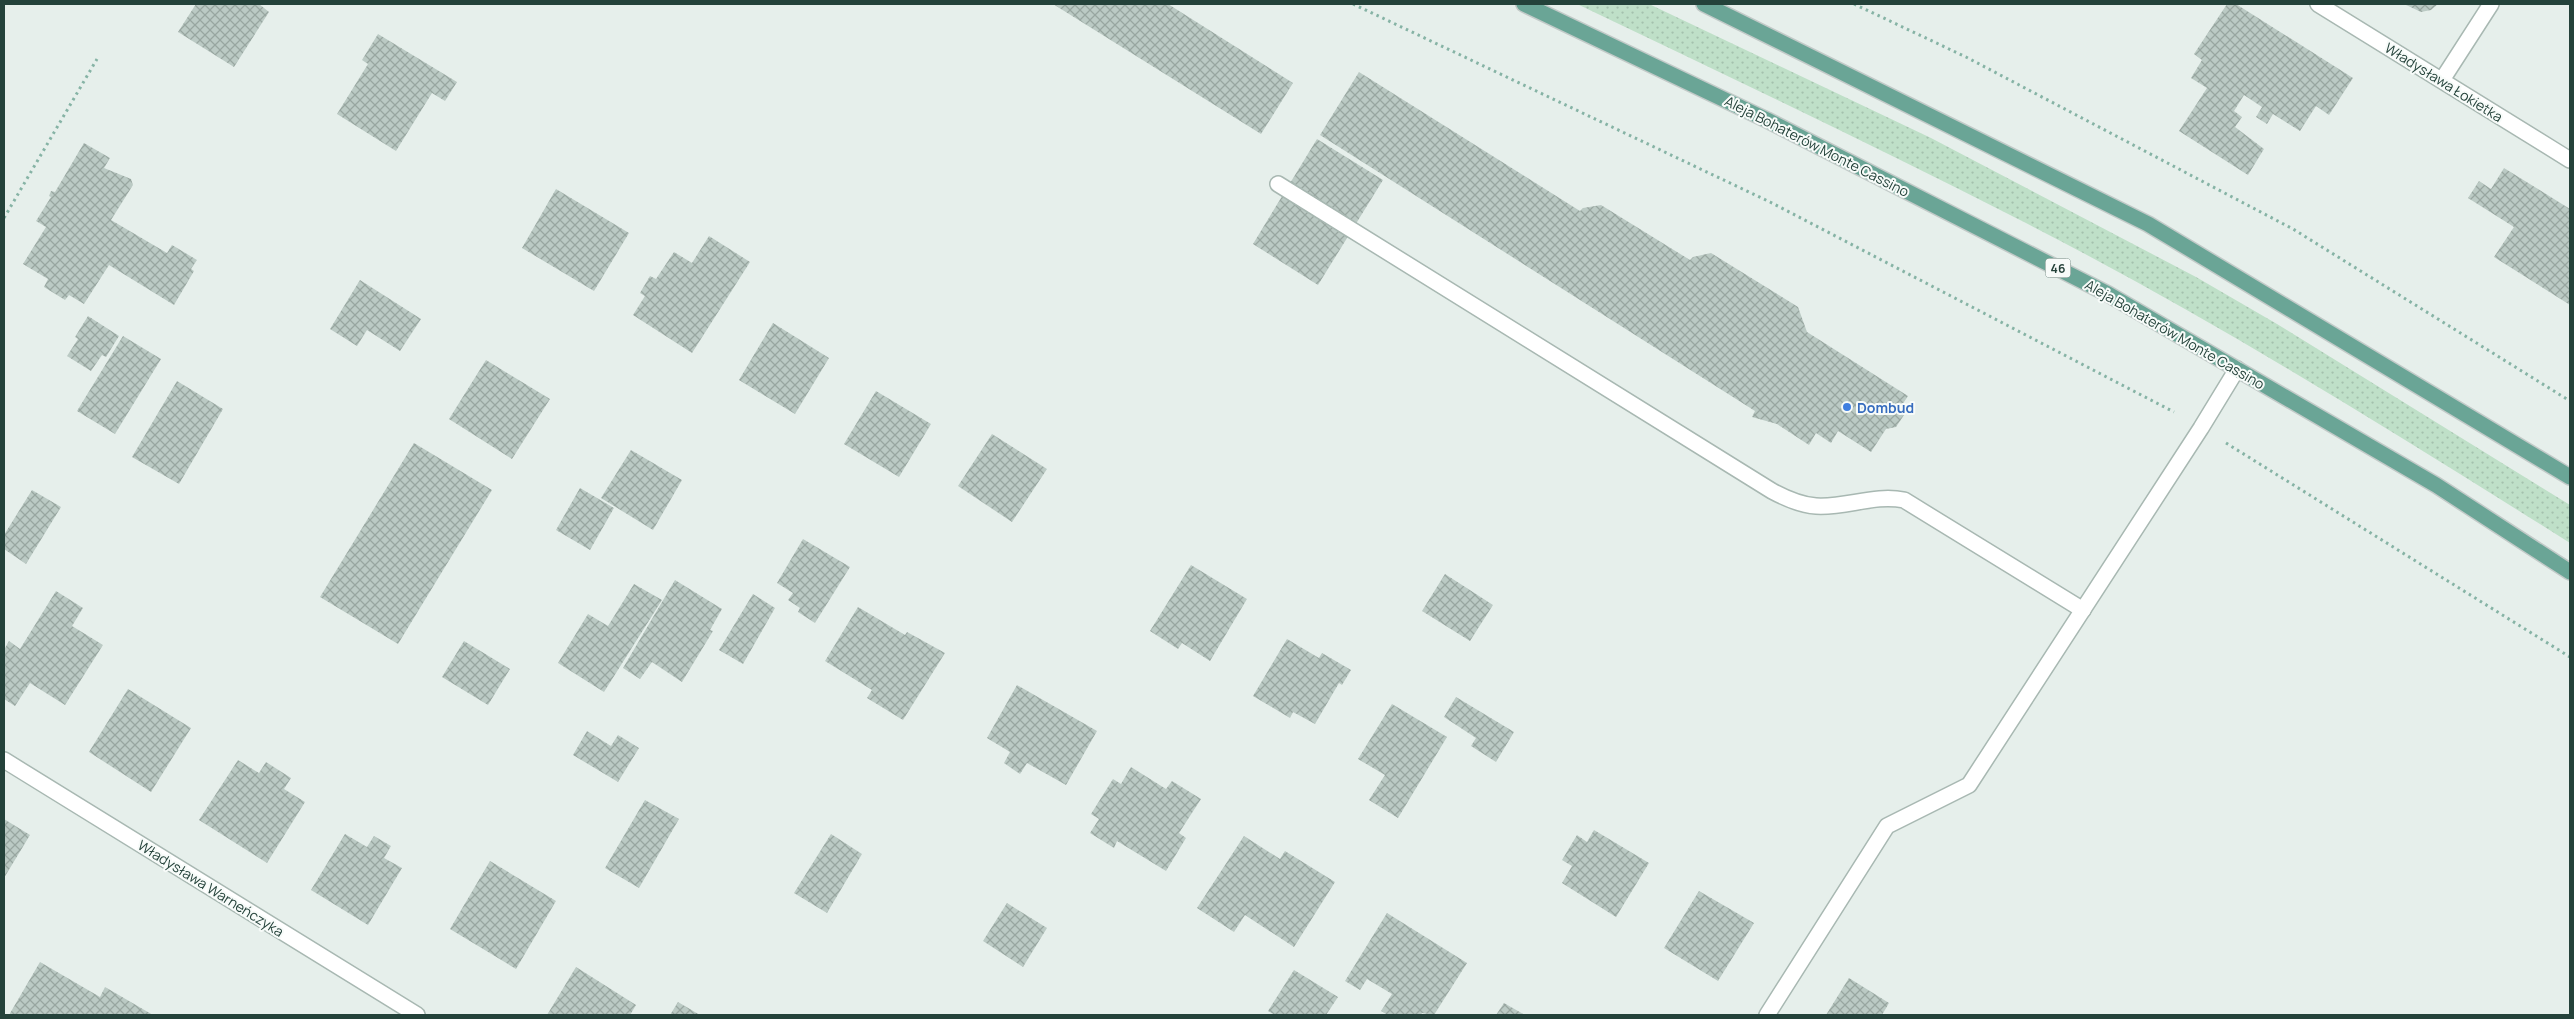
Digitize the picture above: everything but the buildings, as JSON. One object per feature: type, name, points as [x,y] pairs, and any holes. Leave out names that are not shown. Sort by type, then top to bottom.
[{"type":"main road","name":"Aleja Bohaterów Monte Cassino","points":[[1524,4],[1767,120],[2099,289],[2436,485],[2570,572]]},
{"type":"main road","points":[[1704,4],[2148,224],[2570,478]]},
{"type":"street","name":"Władysława Łokietka","points":[[2318,4],[2570,160]]},
{"type":"street","points":[[2442,80],[2491,4]]},
{"type":"street","points":[[1278,184],[1772,491],[1804,504],[1816,506],[1842,504],[1881,497],[1904,500],[2083,610]]},
{"type":"street","points":[[1767,1015],[1888,826],[1969,785],[2202,428],[2237,369]]},
{"type":"street","name":"Władysława Warneńczyka","points":[[4,760],[417,1015]]},
{"type":"path","points":[[1353,4],[1770,202],[2182,416]]},
{"type":"path","points":[[1854,4],[1966,57],[2292,229],[2570,401]]},
{"type":"path","points":[[4,218],[97,59]]},
{"type":"path","points":[[2225,443],[2570,657]]},
{"type":"green space","points":[[1577,4],[1649,4],[1931,138],[2196,277],[2277,324],[2570,505],[2570,543],[2297,374],[2228,333],[2087,255],[1962,190]]},
{"type":"place","name":"Dombud","points":[[1847,407]]}]
